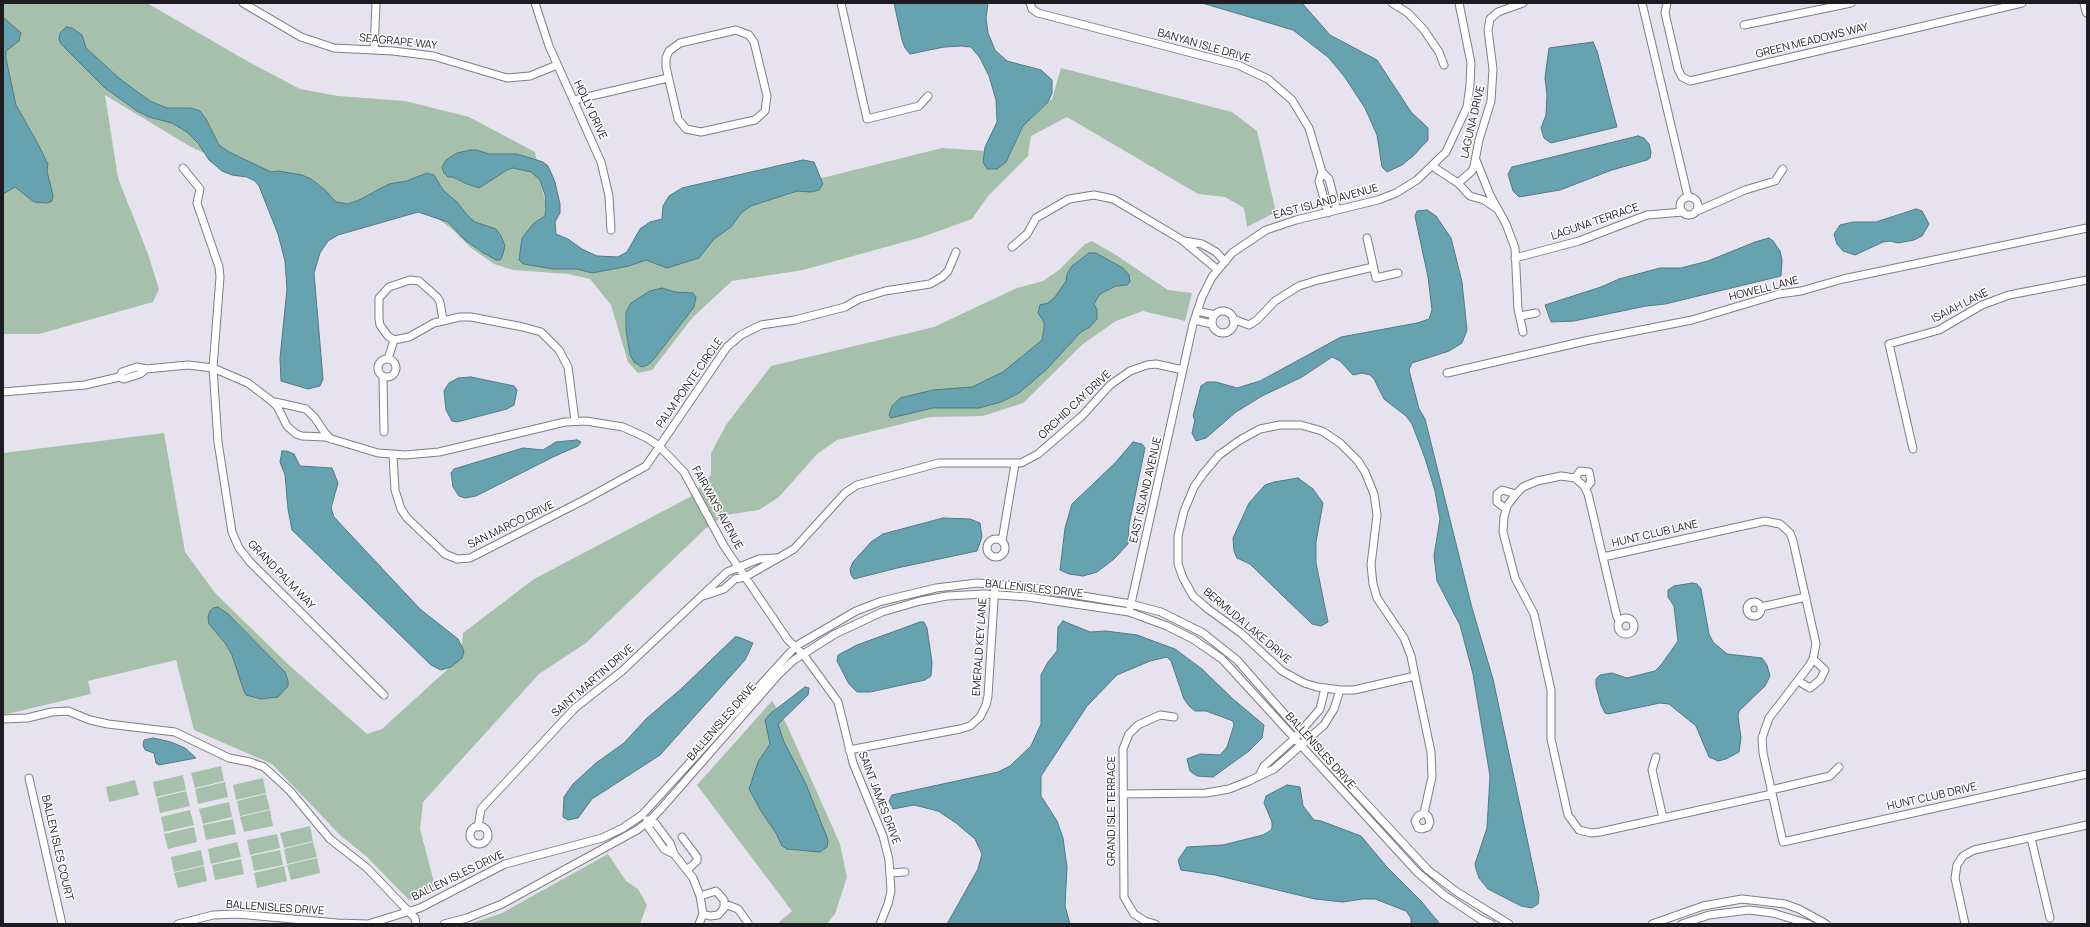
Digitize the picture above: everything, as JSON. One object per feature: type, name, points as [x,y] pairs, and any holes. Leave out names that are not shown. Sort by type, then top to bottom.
[{"type":"main road","points":[[2085,3],[2087,12]]},
{"type":"street","name":"SEAGRAPE WAY","points":[[243,3],[311,41],[334,48],[374,50],[433,56],[507,78],[530,76],[557,65]]},
{"type":"street","points":[[374,50],[376,3]]},
{"type":"street","name":"HOLLY DRIVE","points":[[535,3],[542,29],[601,162],[609,196],[611,230]]},
{"type":"street","points":[[841,3],[867,119],[918,106],[928,96]]},
{"type":"street","name":"BANYAN ISLE DRIVE","points":[[1030,3],[1032,9],[1038,13],[1238,65],[1268,79],[1292,100],[1309,128],[1322,172],[1329,179],[1337,210]]},
{"type":"street","points":[[1392,3],[1408,13],[1424,30],[1439,52],[1444,65]]},
{"type":"street","name":"EAST ISLAND AVENUE","points":[[1129,612],[1194,320],[1202,297],[1218,270],[1232,253],[1266,230],[1296,220],[1378,200],[1396,193],[1417,180],[1446,152],[1467,108],[1470,86],[1471,63],[1459,3]]},
{"type":"street","name":"LAGUNA DRIVE","points":[[1458,183],[1472,171],[1476,160],[1478,144],[1487,117],[1493,85],[1493,63],[1488,25],[1490,19],[1498,12],[1523,3]]},
{"type":"street","points":[[1642,3],[1688,197]]},
{"type":"street","name":"GREEN MEADOWS WAY","points":[[1667,3],[1665,13],[1678,69],[1682,77],[1690,81],[2022,3]]},
{"type":"street","points":[[1744,25],[1850,3]]},
{"type":"street","points":[[732,31],[745,32],[752,38],[756,46],[767,96],[767,105],[762,114],[755,120],[702,132],[692,132],[682,126],[678,119],[668,78],[666,58],[669,51],[675,45],[732,31]]},
{"type":"street","points":[[574,100],[668,78]]},
{"type":"street","points":[[1476,160],[1479,172],[1512,239],[1523,332]]},
{"type":"street","points":[[1432,166],[1458,183],[1467,193],[1484,200],[1497,209]]},
{"type":"street","name":"GRAND PALM WAY","points":[[183,168],[200,189],[197,203],[219,267],[220,277],[213,368],[223,478],[230,524],[235,540],[250,562],[384,695]]},
{"type":"street","name":"LAGUNA TERRACE","points":[[1515,258],[1579,241],[1647,215],[1683,212],[1688,214],[1695,212],[1745,190],[1775,181],[1783,169]]},
{"type":"street","name":"BANYAN ISLE DRIVE","points":[[1322,172],[1319,180],[1328,213]]},
{"type":"street","points":[[1012,246],[1027,234],[1036,218],[1069,199],[1090,195],[1112,199],[1182,240],[1218,270]]},
{"type":"street","points":[[1683,212],[1680,204],[1683,199],[1688,197],[1697,203],[1695,212]]},
{"type":"street","name":"HOWELL LANE","points":[[1447,373],[1585,341],[1692,320],[1779,294],[1801,291],[1843,279],[2087,228]]},
{"type":"street","points":[[1367,238],[1376,278],[1398,273]]},
{"type":"street","points":[[1182,240],[1202,244],[1216,252],[1225,262]]},
{"type":"street","name":"PALM POINTE CIRCLE","points":[[659,446],[727,347],[741,335],[761,325],[795,320],[846,307],[859,299],[885,291],[930,284],[942,277],[948,271],[956,252]]},
{"type":"street","points":[[1194,320],[1212,324],[1220,333],[1226,333],[1230,330],[1249,325],[1257,320],[1278,299],[1299,286],[1373,267]]},
{"type":"street","points":[[394,340],[384,330],[379,319],[379,298],[389,287],[410,280],[419,280],[437,297],[440,302],[443,320]]},
{"type":"street","name":"ISAIAH LANE","points":[[1913,449],[1889,344],[1939,330],[1982,305],[2009,295],[2087,280]]},
{"type":"street","points":[[1197,311],[1215,316]]},
{"type":"street","points":[[1212,324],[1215,316],[1221,312],[1226,312],[1233,319],[1249,325]]},
{"type":"street","points":[[1520,316],[1536,313]]},
{"type":"street","points":[[394,340],[409,337],[424,327],[443,320],[471,317],[523,326],[546,336],[559,350],[568,367],[574,421]]},
{"type":"street","points":[[1230,330],[1233,319]]},
{"type":"street","points":[[388,359],[394,340]]},
{"type":"street","points":[[388,359],[395,364],[396,372],[390,377],[383,376],[379,372],[379,366],[382,361],[388,359]]},
{"type":"street","name":"ORCHID CAY DRIVE","points":[[776,558],[802,543],[845,494],[857,485],[939,463],[1015,464],[1038,454],[1082,416],[1110,385],[1130,371],[1147,365],[1156,364],[1183,370]]},
{"type":"street","name":"FAIRWAYS AVENUE","points":[[3,392],[85,385],[119,377],[124,379],[140,374],[146,369],[188,365],[213,368],[248,383],[269,399],[277,406],[287,426],[296,434],[331,439],[363,450],[393,455],[439,452],[574,421],[598,421],[623,427],[647,438],[659,446],[684,472],[724,546],[738,567],[788,640],[803,654],[838,702],[849,750]]},
{"type":"street","points":[[383,376],[384,432]]},
{"type":"street","name":"FAIRWAYS AVENUE","points":[[269,399],[284,405],[299,406],[306,409],[331,439]]},
{"type":"street","name":"BERMUDA LAKE DRIVE","points":[[1415,676],[1362,688],[1340,690],[1304,683],[1282,671],[1241,634],[1200,603],[1188,587],[1178,564],[1177,544],[1181,520],[1188,501],[1202,474],[1212,462],[1231,445],[1249,434],[1270,426],[1301,425],[1322,431],[1340,443],[1350,451],[1366,472],[1374,494],[1377,515],[1371,565],[1373,584],[1382,606],[1408,647],[1415,676],[1432,765],[1430,786],[1424,813]]},
{"type":"street","name":"SAN MARCO DRIVE","points":[[393,455],[397,500],[407,518],[445,554],[464,559],[476,555],[531,528],[640,470],[652,460],[659,446]]},
{"type":"street","points":[[1002,541],[1015,464]]},
{"type":"street","name":"HUNT CLUB LANE","points":[[1575,478],[1580,471],[1589,472],[1591,482],[1586,488],[1603,557],[1770,521],[1783,526],[1792,536],[1816,639],[1813,659],[1769,718],[1763,733],[1763,753],[1783,842]]},
{"type":"street","points":[[1586,488],[1575,478],[1561,476],[1537,481],[1527,485],[1516,494],[1506,509],[1503,532],[1515,578],[1530,605],[1535,622],[1551,690],[1551,739],[1570,819],[1578,830],[1595,833],[1771,792],[1830,776],[1839,767]]},
{"type":"street","points":[[1506,509],[1497,502],[1497,494],[1502,490],[1516,494]]},
{"type":"street","points":[[1603,557],[1617,617],[1620,621]]},
{"type":"street","points":[[738,567],[759,559],[776,558]]},
{"type":"street","points":[[745,577],[776,558]]},
{"type":"street","name":"SAINT MARTIN DRIVE","points":[[478,826],[481,809],[562,720],[622,671],[727,572],[738,567]]},
{"type":"street","name":"SAINT MARTIN DRIVE","points":[[703,596],[724,589],[735,579],[745,577]]},
{"type":"street","name":"BALLENISLES DRIVE","points":[[642,815],[796,646],[838,621],[882,601],[936,588],[977,583],[1022,586],[1131,604],[1161,612],[1188,625],[1217,644],[1237,660],[1307,740],[1428,870],[1457,892],[1492,915],[1509,924]]},
{"type":"street","name":"EMERALD KEY LANE","points":[[849,750],[960,729],[970,726],[980,717],[986,705],[988,696],[995,584]]},
{"type":"street","name":"BALLENISLES DRIVE","points":[[444,924],[478,914],[502,904],[637,830],[648,822],[779,674],[803,654],[842,630],[890,609],[947,596],[995,595],[1129,612],[1180,632],[1222,659],[1417,872],[1444,895],[1489,924]]},
{"type":"street","points":[[1761,607],[1806,597]]},
{"type":"street","points":[[1798,681],[1810,688],[1820,680],[1825,670],[1813,659]]},
{"type":"street","points":[[1260,774],[1264,766],[1301,733],[1320,709],[1325,688]]},
{"type":"street","points":[[1123,794],[1215,792],[1240,785],[1260,774],[1274,769],[1300,745],[1324,726],[1334,709],[1340,690]]},
{"type":"street","points":[[3,719],[27,718],[52,712],[68,711],[90,720],[108,724],[175,732],[229,758],[250,762],[264,767],[290,791],[330,839],[366,868],[415,918],[416,924]]},
{"type":"street","name":"GRAND ISLE TERRACE","points":[[1155,924],[1145,921],[1134,914],[1124,897],[1123,750],[1129,734],[1138,725],[1160,715],[1174,717]]},
{"type":"street","name":"SAINT JAMES DRIVE","points":[[849,750],[856,773],[883,836],[891,873],[888,904],[880,924]]},
{"type":"street","points":[[1656,757],[1652,770],[1663,818]]},
{"type":"street","name":"HUNT CLUB DRIVE","points":[[1783,842],[2087,774]]},
{"type":"street","name":"BALLEN ISLES COURT","points":[[29,778],[62,924]]},
{"type":"street","points":[[642,815],[648,822],[655,823],[670,843],[674,854],[694,878],[700,896],[703,914],[699,924]]},
{"type":"street","name":"BALLEN ISLES DRIVE","points":[[348,924],[368,924],[409,912],[505,864],[602,838],[623,828],[642,815]]},
{"type":"street","points":[[1965,924],[1955,878],[1955,869],[1959,861],[1966,854],[1974,850],[2087,825]]},
{"type":"street","points":[[682,837],[697,857],[697,861],[687,870]]},
{"type":"street","points":[[2031,838],[2050,918]]},
{"type":"street","points":[[891,873],[905,872]]},
{"type":"street","points":[[700,896],[716,891],[722,896],[725,904],[738,909],[748,923]]},
{"type":"street","points":[[1652,924],[1703,906],[1742,900],[1785,904],[1799,909],[1826,924]]},
{"type":"street","points":[[703,914],[710,916],[718,914],[725,904]]},
{"type":"street","points":[[1682,924],[1709,915],[1748,910],[1773,913],[1809,924]]},
{"type":"street","name":"BALLENISLES DRIVE","points":[[178,924],[213,915],[237,914],[348,924]]},
{"type":"street","points":[[1489,924],[1492,915]]},
{"type":"green space","points":[[3,3],[147,3],[247,61],[300,89],[338,96],[405,101],[469,117],[535,152],[551,232],[591,261],[622,260],[734,207],[778,189],[942,148],[987,151],[1052,99],[1061,68],[1232,112],[1257,131],[1276,212],[1247,227],[1244,208],[1225,197],[1198,194],[1067,117],[1031,136],[1028,156],[988,196],[972,219],[922,237],[803,270],[732,281],[693,317],[652,370],[638,373],[628,362],[611,305],[590,279],[568,274],[513,270],[494,264],[471,248],[452,229],[411,199],[325,208],[191,147],[105,95],[118,178],[148,254],[159,289],[153,302],[39,334],[3,334]]},
{"type":"green space","points":[[1092,241],[1116,255],[1168,290],[1192,293],[1185,321],[1143,311],[1116,321],[1083,344],[1023,403],[983,416],[930,417],[837,440],[817,454],[779,497],[759,510],[725,515],[705,529],[586,643],[539,674],[423,802],[420,829],[435,886],[409,900],[366,856],[341,836],[272,764],[194,730],[176,660],[88,681],[91,694],[3,715],[3,453],[164,433],[185,552],[216,594],[290,666],[367,734],[382,729],[461,657],[463,633],[534,579],[690,497],[711,475],[711,453],[726,425],[771,366],[934,327],[1017,288],[1043,281],[1059,270],[1085,244]]},
{"type":"green space","points":[[772,701],[786,723],[840,844],[847,877],[835,914],[827,924],[777,924],[792,911],[697,785]]},
{"type":"green space","points":[[221,766],[224,781],[195,788],[191,773]]},
{"type":"green space","points":[[183,775],[186,790],[156,797],[153,782]]},
{"type":"green space","points":[[263,778],[266,793],[236,800],[233,785]]},
{"type":"green space","points":[[135,780],[139,795],[109,802],[106,787]]},
{"type":"green space","points":[[225,782],[228,797],[198,804],[195,789]]},
{"type":"green space","points":[[186,791],[190,806],[160,813],[157,798]]},
{"type":"green space","points":[[266,794],[270,809],[240,816],[237,801]]},
{"type":"green space","points":[[229,802],[232,817],[203,824],[199,809]]},
{"type":"green space","points":[[190,810],[194,825],[164,832],[161,817]]},
{"type":"green space","points":[[270,810],[273,826],[244,832],[240,817]]},
{"type":"green space","points":[[233,819],[236,834],[206,840],[203,825]]},
{"type":"green space","points":[[310,826],[313,841],[284,848],[280,833]]},
{"type":"green space","points":[[194,827],[197,842],[168,849],[164,834]]},
{"type":"green space","points":[[277,834],[280,848],[250,855],[247,840]]},
{"type":"green space","points":[[237,842],[241,857],[211,864],[208,849]]},
{"type":"green space","points":[[313,842],[317,857],[287,864],[284,849]]},
{"type":"green space","points":[[201,850],[204,865],[174,872],[171,857]]},
{"type":"green space","points":[[280,850],[283,865],[254,871],[251,856]]},
{"type":"green space","points":[[608,854],[626,881],[638,889],[647,905],[640,924],[469,924],[502,913]]},
{"type":"green space","points":[[317,858],[320,873],[291,880],[287,865]]},
{"type":"green space","points":[[241,859],[244,874],[215,880],[212,865]]},
{"type":"green space","points":[[204,866],[207,881],[178,888],[174,873]]},
{"type":"green space","points":[[284,866],[287,881],[257,888],[254,873]]},
{"type":"water","points":[[894,3],[988,3],[986,18],[988,33],[995,50],[1007,61],[1041,70],[1052,80],[1052,93],[1048,102],[1023,126],[1006,162],[997,169],[987,169],[983,162],[985,147],[997,122],[996,100],[989,76],[980,58],[971,47],[961,46],[944,47],[910,54],[905,48],[902,40]]},
{"type":"water","points":[[1202,3],[1302,3],[1330,35],[1377,60],[1411,112],[1428,128],[1428,140],[1402,165],[1387,172],[1382,167],[1377,135],[1365,108],[1344,76],[1328,57],[1293,30]]},
{"type":"water","points":[[3,17],[21,33],[19,41],[6,51],[6,59],[16,105],[48,164],[47,171],[53,196],[52,201],[47,203],[34,202],[15,187],[3,194]]},
{"type":"water","points":[[66,27],[72,28],[82,35],[86,48],[120,79],[150,101],[167,108],[191,108],[200,111],[206,119],[219,145],[229,152],[271,172],[279,171],[302,175],[311,179],[325,190],[336,202],[348,204],[359,200],[389,184],[407,181],[427,173],[434,175],[443,190],[457,202],[468,216],[475,222],[496,229],[505,246],[502,257],[500,260],[496,260],[465,240],[448,222],[418,212],[338,235],[328,241],[320,253],[314,273],[323,379],[320,386],[308,389],[281,381],[280,358],[287,289],[285,261],[278,234],[259,186],[255,181],[247,177],[232,175],[222,171],[209,160],[198,143],[187,132],[172,123],[149,117],[137,111],[105,88],[61,44],[59,40],[60,33]]},
{"type":"water","points":[[1593,42],[1597,51],[1617,127],[1551,143],[1544,138],[1541,128],[1546,115],[1547,95],[1545,78],[1549,48]]},
{"type":"water","points":[[1638,136],[1644,138],[1649,144],[1651,152],[1650,158],[1647,160],[1612,170],[1560,190],[1519,197],[1513,191],[1508,174],[1512,167]]},
{"type":"water","points":[[477,150],[489,154],[517,154],[543,162],[548,166],[555,182],[560,204],[560,213],[555,222],[556,234],[568,239],[582,249],[597,256],[618,257],[627,252],[640,229],[650,222],[662,219],[663,206],[669,196],[682,188],[803,160],[814,162],[823,184],[819,190],[811,192],[797,191],[751,206],[742,212],[731,227],[714,239],[699,258],[667,268],[646,260],[629,266],[592,273],[577,269],[553,269],[523,264],[519,260],[522,238],[534,223],[545,216],[545,195],[540,180],[531,172],[513,168],[507,170],[479,188],[453,177],[448,177],[444,173],[442,167],[446,160],[457,153]]},
{"type":"water","points":[[1916,209],[1922,211],[1929,224],[1922,236],[1914,240],[1898,243],[1890,241],[1883,242],[1855,255],[1843,251],[1837,244],[1834,234],[1840,225],[1853,222],[1876,222]]},
{"type":"water","points":[[1427,210],[1436,216],[1451,238],[1462,282],[1467,330],[1462,343],[1449,351],[1412,363],[1409,370],[1419,409],[1425,419],[1472,608],[1493,679],[1539,895],[1538,904],[1532,908],[1521,906],[1488,889],[1479,878],[1476,869],[1475,864],[1487,828],[1490,776],[1473,674],[1460,625],[1437,581],[1434,556],[1440,519],[1435,491],[1425,458],[1412,424],[1406,416],[1384,399],[1374,379],[1370,375],[1362,373],[1353,375],[1340,361],[1332,357],[1302,377],[1262,396],[1236,412],[1206,438],[1196,441],[1192,433],[1195,420],[1193,416],[1201,386],[1207,382],[1216,382],[1237,388],[1260,381],[1341,337],[1417,323],[1429,319],[1432,310],[1428,277],[1415,216],[1417,211]]},
{"type":"water","points":[[1769,238],[1780,251],[1782,260],[1781,276],[1665,304],[1646,306],[1574,321],[1551,322],[1545,305],[1601,287],[1619,279],[1660,268],[1681,268],[1708,261]]},
{"type":"water","points":[[1089,253],[1096,253],[1123,268],[1129,275],[1130,282],[1127,285],[1116,286],[1100,294],[1094,304],[1097,310],[1097,319],[1090,327],[1081,332],[1046,370],[1019,393],[1001,402],[979,408],[933,408],[891,418],[889,415],[892,406],[900,398],[933,390],[972,387],[1003,372],[1042,340],[1044,322],[1038,313],[1040,305],[1048,303],[1055,297],[1066,281],[1067,274],[1072,266]]},
{"type":"water","points":[[662,288],[675,292],[693,293],[696,297],[694,307],[654,359],[648,365],[642,367],[634,362],[630,355],[626,330],[626,312],[631,303],[650,291]]},
{"type":"water","points":[[471,377],[514,386],[517,390],[514,405],[507,409],[457,422],[452,421],[446,410],[444,391],[449,383],[458,378]]},
{"type":"water","points":[[577,440],[581,442],[578,446],[476,496],[465,498],[459,496],[453,487],[451,473],[454,469],[523,448],[543,450],[556,442]]},
{"type":"water","points":[[1133,442],[1142,444],[1145,448],[1129,525],[1128,544],[1114,559],[1097,572],[1083,576],[1069,574],[1060,570],[1065,528],[1072,504],[1115,463]]},
{"type":"water","points":[[282,451],[287,451],[294,454],[300,466],[332,468],[338,483],[331,508],[334,517],[420,609],[458,639],[464,651],[462,658],[451,667],[441,670],[431,665],[292,530],[288,509],[285,475],[280,462]]},
{"type":"water","points":[[1298,478],[1313,489],[1323,503],[1316,542],[1316,563],[1328,622],[1321,626],[1312,624],[1250,564],[1237,558],[1234,551],[1233,538],[1249,503],[1265,485]]},
{"type":"water","points":[[943,518],[970,519],[980,523],[982,537],[977,551],[854,579],[851,575],[850,569],[853,562],[871,542],[883,534]]},
{"type":"water","points":[[1692,583],[1697,584],[1701,589],[1709,634],[1713,642],[1727,654],[1762,658],[1767,665],[1770,676],[1765,686],[1739,711],[1738,716],[1741,738],[1739,752],[1726,759],[1718,761],[1709,757],[1696,726],[1669,704],[1660,703],[1608,714],[1605,713],[1601,705],[1596,686],[1596,679],[1600,675],[1612,673],[1627,678],[1655,671],[1661,665],[1678,641],[1674,606],[1668,597],[1668,590],[1674,586]]},
{"type":"water","points":[[218,607],[228,614],[285,672],[288,686],[278,697],[261,699],[246,695],[232,655],[225,643],[209,624],[208,617],[210,611],[213,608]]},
{"type":"water","points":[[1063,621],[1090,632],[1106,631],[1137,635],[1175,649],[1202,669],[1233,699],[1264,725],[1262,738],[1249,751],[1213,777],[1197,776],[1190,771],[1187,759],[1200,754],[1220,755],[1227,747],[1234,725],[1233,721],[1206,711],[1195,711],[1190,707],[1184,699],[1171,661],[1167,657],[1150,661],[1117,675],[1087,706],[1041,776],[1041,796],[1057,821],[1063,838],[1067,867],[1065,906],[1070,924],[947,924],[978,869],[982,854],[975,839],[956,823],[938,811],[914,805],[893,809],[889,801],[892,795],[998,772],[1010,766],[1031,746],[1041,724],[1041,675],[1048,662],[1057,651],[1058,627]]},
{"type":"water","points":[[920,622],[924,622],[927,628],[932,662],[931,676],[925,680],[870,692],[857,692],[849,684],[837,661],[838,655],[857,645]]},
{"type":"water","points":[[735,637],[753,643],[745,660],[660,755],[592,799],[578,818],[568,820],[563,817],[564,797],[573,784],[596,763],[624,743],[646,719],[681,689]]},
{"type":"water","points":[[805,687],[809,688],[808,695],[778,724],[784,742],[806,784],[828,840],[827,847],[820,852],[787,849],[782,846],[776,833],[761,811],[749,789],[758,762],[770,744],[765,720],[771,713]]},
{"type":"water","points":[[153,738],[171,742],[185,748],[196,758],[159,765],[156,763],[154,753],[145,750],[143,745],[144,740]]},
{"type":"water","points":[[1287,785],[1300,787],[1303,806],[1314,820],[1321,821],[1361,836],[1387,867],[1421,901],[1440,924],[1411,924],[1411,918],[1406,911],[1375,899],[1343,902],[1315,899],[1215,875],[1181,870],[1178,860],[1187,847],[1223,845],[1263,835],[1270,831],[1272,828],[1272,822],[1264,803],[1266,796]]}]
